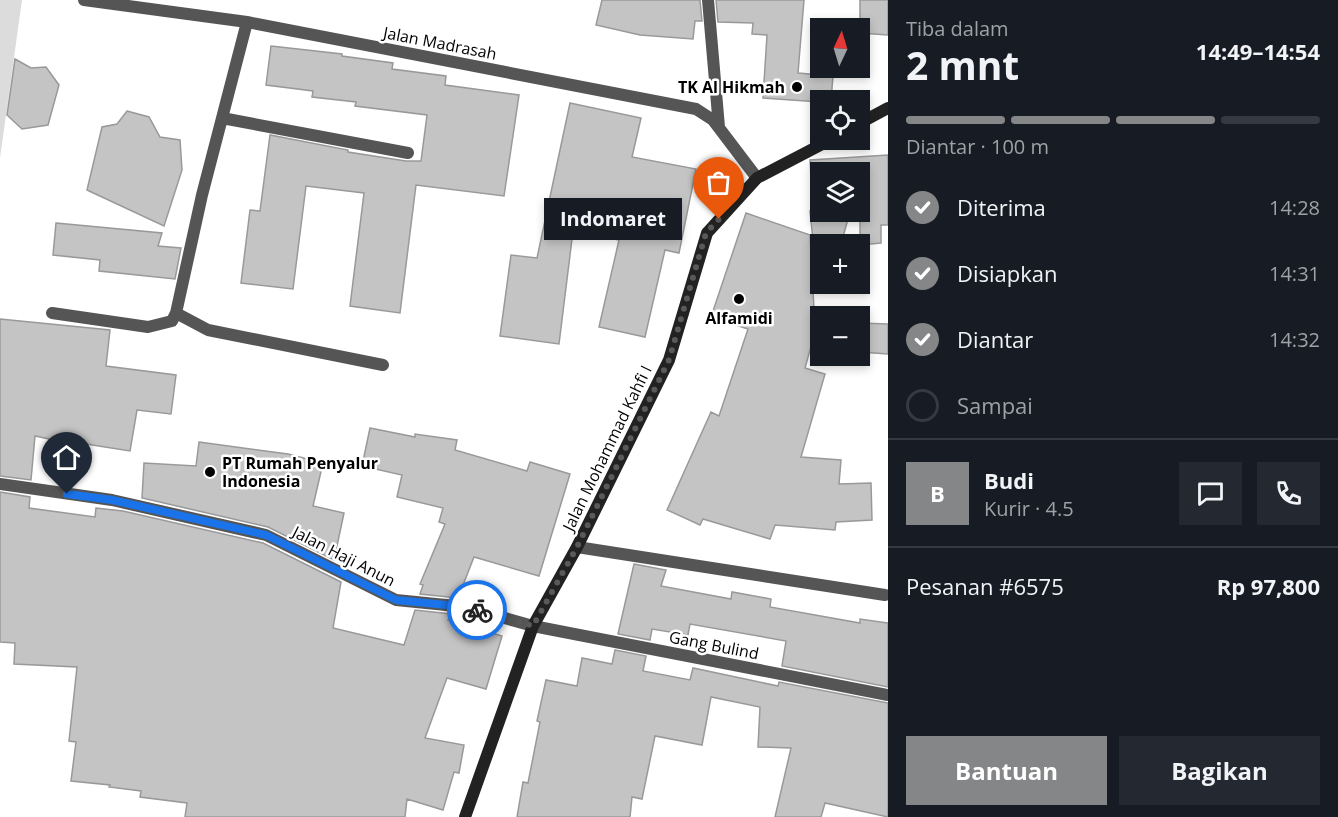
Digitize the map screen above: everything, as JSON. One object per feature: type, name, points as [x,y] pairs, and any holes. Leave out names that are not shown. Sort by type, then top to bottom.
[{"type":"main road","points":[[870,118],[888,108]]},
{"type":"main road","name":"Jalan Mohammad Kahfi I","points":[[465,817],[533,626],[577,547],[669,360],[706,233],[757,178],[811,150]]},
{"type":"street","name":"Jalan Madrasah","points":[[84,0],[248,22],[696,109],[713,120],[757,178]]},
{"type":"street","points":[[708,0],[719,127]]},
{"type":"street","points":[[52,313],[148,327],[172,321],[176,313],[202,195],[248,22]]},
{"type":"street","points":[[222,117],[408,153]]},
{"type":"street","points":[[176,313],[208,330],[383,365]]},
{"type":"street","name":"Jalan Haji Anun","points":[[0,484],[112,500],[266,535],[396,600],[466,607],[533,626]]},
{"type":"street","points":[[577,547],[885,595]]},
{"type":"street","name":"Gang Bulind","points":[[533,626],[888,695]]},
{"type":"shaded area","points":[[0,0],[22,0],[0,158]]},
{"type":"building","points":[[602,0],[700,0],[702,21],[695,21],[693,39],[640,35],[596,25]]},
{"type":"building","points":[[716,0],[804,0],[798,73],[810,74],[810,78],[833,78],[832,90],[810,90],[810,101],[763,98],[767,35],[752,34],[753,23],[718,22]]},
{"type":"building","points":[[860,0],[888,0],[888,35],[870,34],[870,18],[860,18]]},
{"type":"building","points":[[271,46],[342,54],[342,56],[393,63],[392,69],[446,76],[445,85],[519,95],[504,196],[416,185],[400,313],[350,306],[364,193],[306,186],[293,289],[241,283],[250,210],[260,211],[270,135],[348,150],[348,152],[406,161],[421,161],[427,115],[355,106],[356,102],[312,97],[313,91],[266,85]]},
{"type":"building","points":[[15,59],[31,68],[46,67],[59,85],[48,125],[22,129],[7,115]]},
{"type":"building","points":[[570,103],[641,118],[632,157],[696,169],[679,253],[665,250],[645,337],[599,327],[619,240],[573,231],[559,344],[500,336],[511,255],[537,258]]},
{"type":"building","points":[[127,111],[149,117],[160,137],[180,140],[182,170],[164,226],[87,190],[102,127],[117,124]]},
{"type":"building","points":[[888,155],[888,225],[881,225],[881,243],[870,244],[870,234],[860,234],[860,222],[870,222],[870,162],[810,162],[810,160]]},
{"type":"building","points":[[746,213],[810,235],[810,294],[813,294],[814,306],[810,306],[810,350],[805,368],[825,374],[801,457],[841,460],[839,484],[871,483],[872,520],[836,522],[835,530],[775,525],[770,539],[703,519],[700,525],[667,510],[711,412],[719,416],[748,329],[711,317]]},
{"type":"building","points":[[811,222],[847,222],[844,234],[812,234]]},
{"type":"building","points":[[56,223],[162,233],[158,246],[181,248],[175,279],[99,271],[100,260],[53,255]]},
{"type":"building","points":[[0,319],[110,330],[106,366],[176,375],[171,414],[137,410],[130,451],[73,442],[73,444],[35,436],[31,480],[0,476]]},
{"type":"building","points":[[870,323],[888,324],[888,354],[870,353]]},
{"type":"building","points":[[370,428],[415,437],[415,434],[457,440],[455,450],[527,471],[530,462],[570,474],[539,576],[474,557],[458,598],[420,594],[423,585],[420,584],[445,524],[439,522],[443,508],[397,497],[402,475],[362,466]]},
{"type":"building","points":[[199,442],[288,454],[323,463],[313,506],[344,513],[334,560],[268,527],[142,498],[144,463],[196,466]]},
{"type":"building","points":[[0,492],[30,497],[29,508],[95,517],[96,508],[123,511],[263,543],[341,582],[333,628],[404,645],[415,610],[451,614],[448,620],[502,636],[486,689],[447,678],[425,738],[464,745],[459,773],[454,772],[443,810],[407,799],[405,817],[185,817],[187,803],[140,797],[141,791],[109,787],[110,785],[71,781],[76,742],[69,741],[77,667],[14,664],[15,643],[0,642]]},
{"type":"building","points":[[634,564],[666,570],[661,586],[731,599],[732,592],[771,599],[770,607],[860,623],[860,619],[888,623],[888,687],[782,666],[786,641],[690,624],[688,635],[652,629],[650,640],[618,634]]},
{"type":"building","points":[[615,650],[646,656],[643,671],[690,680],[693,668],[778,686],[779,682],[888,703],[888,817],[825,803],[821,817],[775,817],[791,748],[758,747],[760,707],[711,697],[702,745],[655,736],[642,799],[632,797],[630,817],[517,817],[523,782],[528,783],[540,722],[537,721],[546,680],[577,686],[582,658],[612,664]]},
{"type":"way so far","points":[[477,610],[533,626],[577,547],[669,360],[706,233],[719,219]]},
{"type":"place","name":"TK Al Hikmah","points":[[797,87]]},
{"type":"place","name":"Indomaret","points":[[719,219]]},
{"type":"place","name":"Alfamidi","points":[[739,299]]},
{"type":"place","name":"PT Rumah Penyalur Indonesia","points":[[210,472]]},
{"type":"route","points":[[67,494],[112,500],[266,535],[396,600],[477,610]]}]
